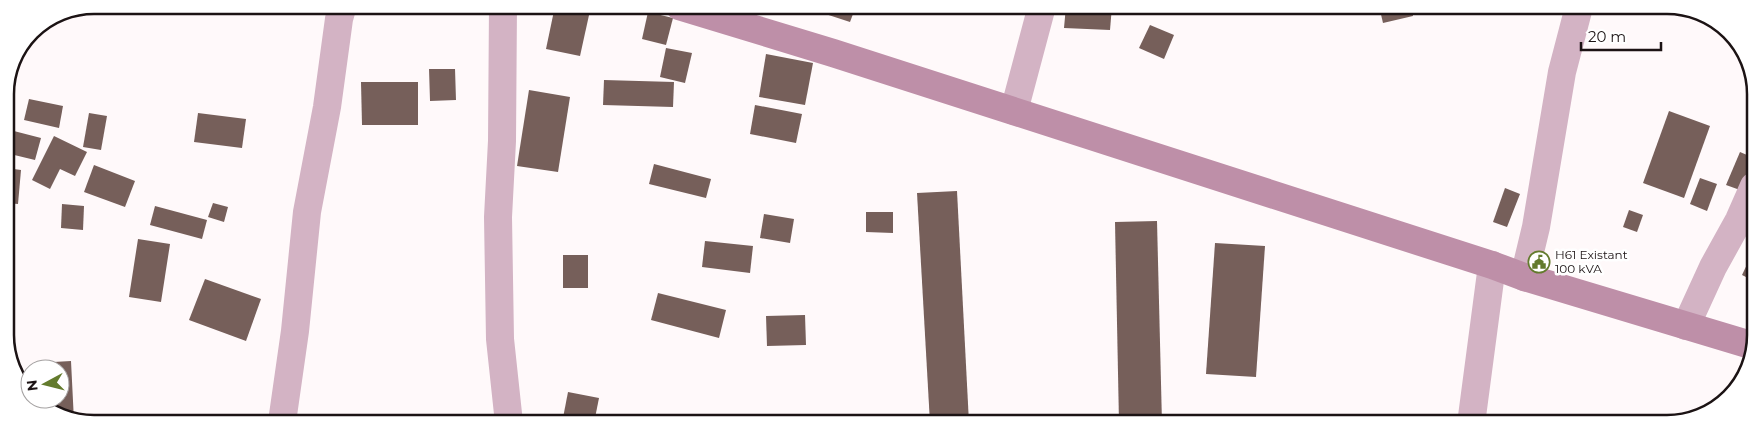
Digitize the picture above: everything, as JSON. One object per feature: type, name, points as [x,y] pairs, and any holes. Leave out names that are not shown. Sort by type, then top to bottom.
[{"type":"street","points":[[283,415],[296,330],[307,212],[327,107],[340,14]]},
{"type":"street","points":[[503,14],[502,141],[498,217],[500,339],[508,415]]},
{"type":"street","points":[[705,14],[1014,111],[1492,265],[1524,277],[1746,344]]},
{"type":"street","points":[[1014,111],[1040,14]]},
{"type":"street","points":[[1524,277],[1536,228],[1562,72],[1577,14]]},
{"type":"street","points":[[1686,326],[1712,267],[1739,220],[1747,202]]},
{"type":"street","points":[[1472,415],[1492,265]]},
{"type":"building","points":[[553,14],[589,14],[580,56],[546,49]]},
{"type":"building","points":[[648,14],[673,18],[666,45],[642,39]]},
{"type":"building","points":[[826,14],[853,14],[850,22]]},
{"type":"building","points":[[1065,14],[1111,14],[1110,30],[1064,28]]},
{"type":"building","points":[[1381,14],[1413,14],[1413,16],[1383,23]]},
{"type":"building","points":[[1150,25],[1174,35],[1164,59],[1139,48]]},
{"type":"building","points":[[666,48],[692,53],[685,83],[660,77]]},
{"type":"building","points":[[766,54],[813,63],[805,105],[759,97]]},
{"type":"building","points":[[429,69],[455,69],[456,100],[430,101]]},
{"type":"building","points":[[604,80],[674,82],[673,107],[603,105]]},
{"type":"building","points":[[361,82],[418,82],[418,125],[362,125]]},
{"type":"building","points":[[529,90],[570,97],[558,172],[517,166]]},
{"type":"building","points":[[29,99],[63,106],[59,128],[24,120]]},
{"type":"building","points":[[755,105],[802,114],[796,143],[750,134]]},
{"type":"building","points":[[1669,111],[1710,126],[1684,198],[1643,183]]},
{"type":"building","points":[[89,113],[107,116],[101,150],[83,147]]},
{"type":"building","points":[[198,113],[246,119],[242,148],[194,142]]},
{"type":"building","points":[[14,131],[41,138],[35,160],[14,155]]},
{"type":"building","points":[[54,136],[87,152],[75,176],[60,169],[50,189],[32,180]]},
{"type":"building","points":[[1740,152],[1747,155],[1747,174],[1740,190],[1726,185]]},
{"type":"building","points":[[654,164],[711,179],[706,198],[649,184]]},
{"type":"building","points":[[94,165],[135,181],[125,207],[84,192]]},
{"type":"building","points":[[14,169],[21,170],[18,204],[14,204]]},
{"type":"building","points":[[1700,178],[1717,184],[1707,211],[1690,204]]},
{"type":"building","points":[[1505,188],[1520,194],[1507,227],[1493,222]]},
{"type":"building","points":[[957,191],[969,415],[930,415],[917,193]]},
{"type":"building","points":[[213,203],[228,207],[224,222],[208,217]]},
{"type":"building","points":[[62,204],[84,206],[83,230],[61,228]]},
{"type":"building","points":[[155,206],[207,220],[202,239],[150,225]]},
{"type":"building","points":[[1629,210],[1643,215],[1637,232],[1623,227]]},
{"type":"building","points":[[866,212],[893,212],[893,233],[866,232]]},
{"type":"building","points":[[764,214],[794,219],[790,243],[760,238]]},
{"type":"building","points":[[1157,221],[1162,415],[1119,415],[1115,222]]},
{"type":"building","points":[[138,239],[170,244],[161,302],[129,297]]},
{"type":"building","points":[[705,241],[753,246],[750,273],[702,267]]},
{"type":"building","points":[[1215,243],[1265,246],[1256,377],[1206,374]]},
{"type":"building","points":[[563,255],[588,255],[588,288],[563,288]]},
{"type":"building","points":[[1747,264],[1747,278],[1742,275]]},
{"type":"building","points":[[205,279],[261,299],[246,341],[189,320]]},
{"type":"building","points":[[658,293],[726,310],[719,338],[651,320]]},
{"type":"building","points":[[805,315],[806,345],[767,346],[766,316]]},
{"type":"building","points":[[71,361],[74,413],[64,409],[70,409]]},
{"type":"building","points":[[568,392],[599,398],[596,415],[564,415]]},
{"type":"place","name":"H61 Existant 100 kVA","points":[[1539,262]]}]
